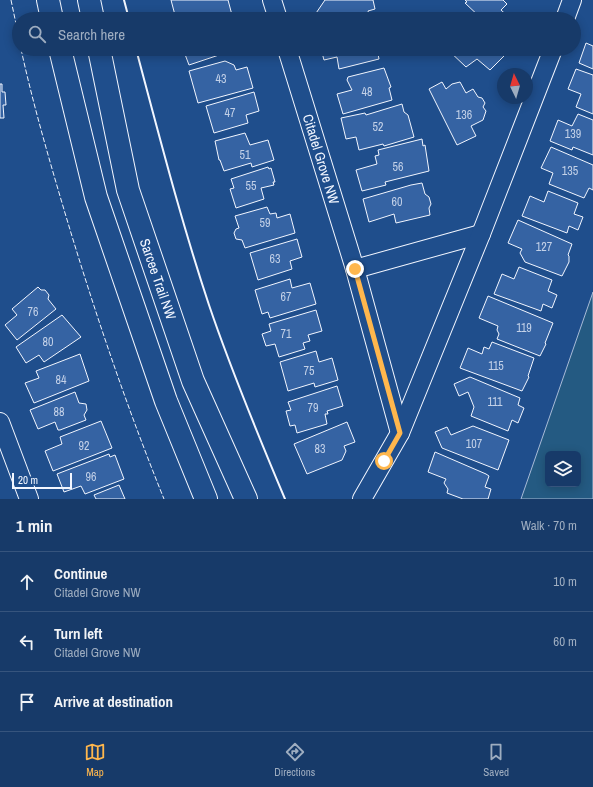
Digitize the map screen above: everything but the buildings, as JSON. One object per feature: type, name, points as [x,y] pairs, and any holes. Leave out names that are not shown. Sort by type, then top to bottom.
[{"type":"main road","points":[[48,0],[51,12]]},
{"type":"main road","points":[[89,0],[92,12]]},
{"type":"main road","points":[[62,56],[96,197],[166,401],[206,499]]},
{"type":"main road","name":"Sarcee Trail NW","points":[[100,56],[130,197],[193,381],[246,499]]},
{"type":"street","points":[[272,0],[276,12]]},
{"type":"street","points":[[568,12],[572,0]]},
{"type":"street","name":"Citadel Grove NW","points":[[289,56],[355,269],[400,433]]},
{"type":"street","points":[[362,499],[400,433],[481,234],[550,56]]},
{"type":"street","points":[[355,269],[481,234]]},
{"type":"street","points":[[0,422],[29,499]]},
{"type":"shaded area","points":[[593,292],[593,499],[521,499]]},
{"type":"fence","points":[[11,0],[14,12]]},
{"type":"fence","points":[[23,56],[47,152],[87,285],[111,357],[164,499]]},
{"type":"wall","points":[[124,0],[127,12]]},
{"type":"wall","points":[[138,56],[180,210],[209,305],[255,427],[285,499]]},
{"type":"route","points":[[355,269],[400,433],[384,461]]}]
